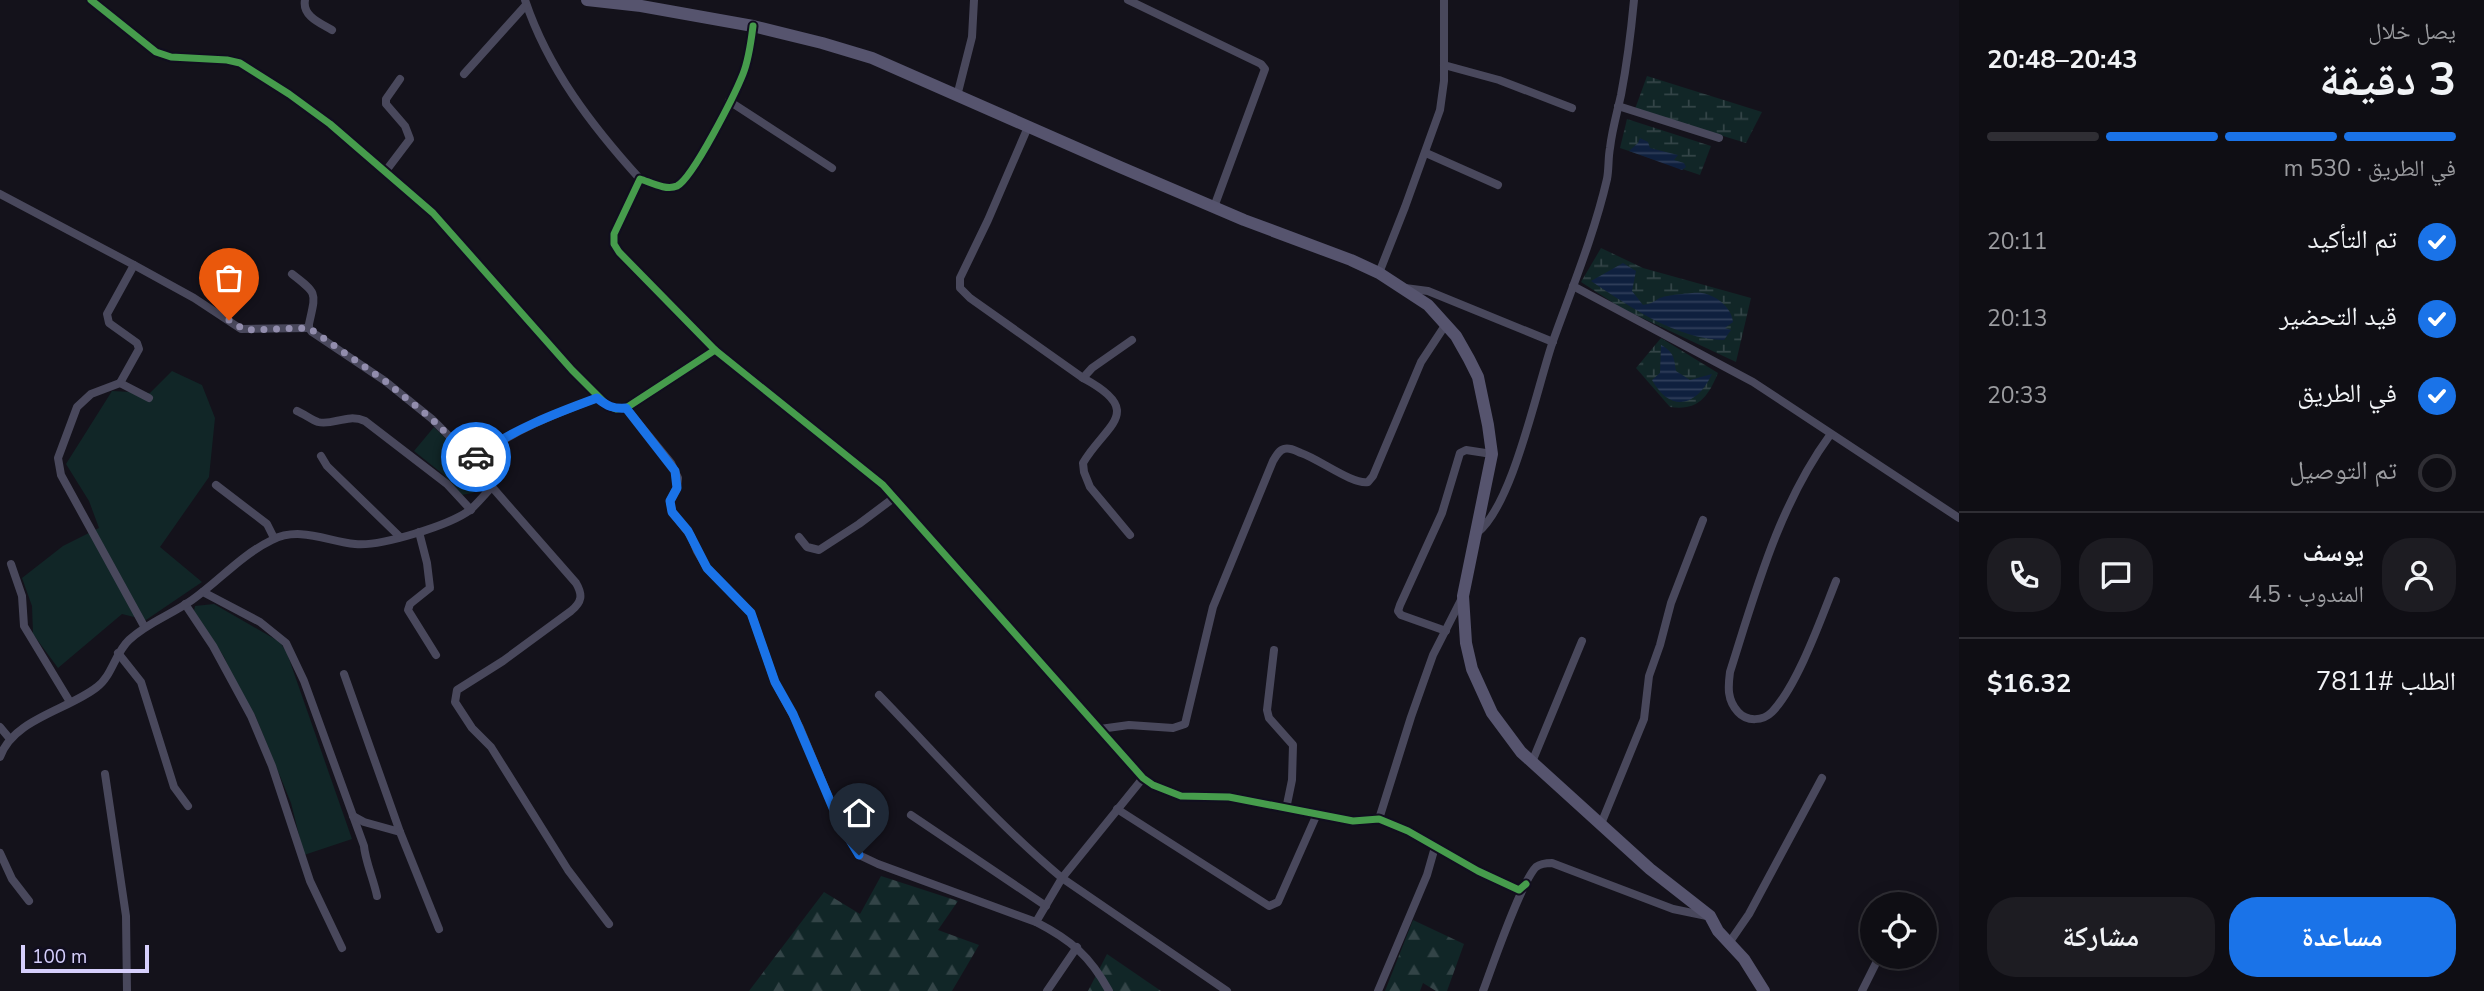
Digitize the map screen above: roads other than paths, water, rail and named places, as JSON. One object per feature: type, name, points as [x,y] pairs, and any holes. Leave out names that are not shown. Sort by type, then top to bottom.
[{"type":"main road","points":[[587,0],[641,6],[753,26],[872,58],[1214,207],[1378,273],[1428,305],[1456,336],[1478,377],[1492,454],[1463,596],[1466,643],[1479,687],[1504,733],[1532,762],[1650,869],[1710,916],[1718,931],[1744,959],[1764,991]]},
{"type":"street","points":[[91,0],[156,52],[171,57],[227,60],[251,69],[330,124],[433,213],[597,398],[608,406],[615,409],[626,408],[715,350]]},
{"type":"street","points":[[305,0],[304,8],[307,13],[332,30]]},
{"type":"street","points":[[957,96],[972,37],[974,0]]},
{"type":"street","points":[[1128,0],[1261,64],[1265,69],[1214,207]]},
{"type":"street","points":[[1378,273],[1426,153],[1440,110],[1444,65],[1444,0]]},
{"type":"street","points":[[1477,533],[1486,526],[1509,480],[1595,223],[1608,176],[1610,148],[1634,0]]},
{"type":"street","points":[[464,74],[525,3],[549,58],[602,137],[640,179],[666,187],[678,185],[687,177],[705,148],[743,74],[753,26]]},
{"type":"street","points":[[1444,65],[1499,79],[1572,108]]},
{"type":"street","points":[[385,172],[410,139],[405,126],[386,104],[386,99],[400,79]]},
{"type":"street","points":[[729,101],[832,168]]},
{"type":"street","points":[[1618,106],[1719,138]]},
{"type":"street","points":[[1028,127],[959,285],[970,298],[1111,396],[1116,416],[1114,425],[1083,463],[1086,480],[1130,535]]},
{"type":"street","points":[[1426,153],[1498,185]]},
{"type":"street","points":[[640,179],[614,234],[614,244],[619,251],[715,350],[823,435],[895,497],[953,566],[1143,778],[1181,796],[1229,797],[1353,821],[1379,819],[1408,831],[1478,871],[1519,890],[1526,884]]},
{"type":"street","points":[[0,194],[76,232],[194,298],[241,328],[309,328],[385,381],[432,419],[473,460],[492,486],[576,583],[581,597],[579,604],[503,661],[457,690],[455,702],[472,728],[491,747],[568,870],[609,924]]},
{"type":"street","points":[[134,265],[107,314],[109,323],[137,343],[139,349],[120,383],[90,394],[77,407],[60,449],[58,466],[98,545],[144,626]]},
{"type":"street","points":[[292,274],[312,289],[314,294],[309,328]]},
{"type":"street","points":[[1573,286],[1753,382],[1959,519]]},
{"type":"street","points":[[1403,288],[1428,291],[1553,342]]},
{"type":"street","points":[[1100,729],[1129,725],[1173,728],[1185,724],[1213,607],[1273,461],[1279,452],[1290,449],[1318,459],[1352,481],[1368,482],[1373,476],[1421,362],[1446,324]]},
{"type":"street","points":[[1083,378],[1132,340]]},
{"type":"street","points":[[120,383],[149,398]]},
{"type":"street","points":[[473,460],[487,449],[531,425],[597,398]]},
{"type":"street","points":[[626,408],[675,471],[677,488],[670,501],[672,512],[688,531],[707,568],[751,613],[775,682],[795,719],[839,822],[859,855],[1036,922],[1077,947],[1092,962],[1109,991]]},
{"type":"street","points":[[297,411],[320,423],[357,417],[365,421],[438,477],[471,510]]},
{"type":"street","points":[[1830,435],[1813,458],[1780,524],[1734,659],[1727,689],[1733,705],[1741,715],[1752,719],[1763,718],[1772,711],[1789,686],[1813,638],[1836,581]]},
{"type":"street","points":[[1447,631],[1401,615],[1398,611],[1399,605],[1442,513],[1460,453],[1466,450],[1492,454]]},
{"type":"street","points":[[321,456],[327,466],[387,521],[400,537]]},
{"type":"street","points":[[216,485],[267,524],[274,538]]},
{"type":"street","points":[[0,757],[10,739],[43,716],[90,692],[103,681],[118,653],[144,626],[203,592],[228,569],[274,538],[309,534],[356,545],[377,543],[448,523],[471,510],[492,486]]},
{"type":"street","points":[[799,537],[807,547],[819,550],[895,497]]},
{"type":"street","points":[[1601,824],[1644,719],[1649,676],[1671,603],[1703,520]]},
{"type":"street","points":[[419,532],[430,589],[410,604],[408,610],[436,655]]},
{"type":"street","points":[[11,564],[22,596],[24,626],[70,702]]},
{"type":"street","points":[[203,592],[260,622],[286,643],[304,681],[364,846],[377,896]]},
{"type":"street","points":[[1379,819],[1433,655],[1463,596]]},
{"type":"street","points":[[185,604],[214,646],[251,716],[272,766],[310,881],[342,948]]},
{"type":"street","points":[[1532,762],[1582,641]]},
{"type":"street","points":[[1274,650],[1267,710],[1269,718],[1293,745],[1292,780],[1286,809]]},
{"type":"street","points":[[118,653],[141,682],[174,787],[188,806]]},
{"type":"street","points":[[344,674],[400,832],[439,929]]},
{"type":"street","points":[[879,695],[998,821],[1062,878],[1227,991]]},
{"type":"street","points":[[0,727],[10,739]]},
{"type":"street","points":[[105,774],[126,916],[127,991]]},
{"type":"street","points":[[1036,922],[1062,878],[1143,778]]},
{"type":"street","points":[[1729,943],[1749,914],[1822,778]]},
{"type":"street","points":[[1117,809],[1269,906],[1278,902],[1317,814]]},
{"type":"street","points":[[911,815],[1046,906]]},
{"type":"street","points":[[353,816],[364,822],[400,832]]},
{"type":"street","points":[[1378,991],[1427,875],[1435,847]]},
{"type":"street","points":[[0,853],[12,878],[29,901]]},
{"type":"street","points":[[1483,991],[1526,884],[1536,867],[1552,863],[1673,909],[1693,915],[1710,916]]},
{"type":"street","points":[[1046,991],[1077,947]]},
{"type":"street","points":[[1862,991],[1873,969]]},
{"type":"water","points":[[1640,138],[1648,142],[1650,148],[1678,155],[1674,160],[1684,163],[1686,167],[1682,170],[1629,151]]},
{"type":"water","points":[[1623,263],[1636,271],[1632,291],[1643,305],[1671,295],[1707,294],[1722,303],[1730,312],[1733,322],[1725,328],[1731,330],[1724,340],[1688,334],[1654,320],[1591,281]]},
{"type":"water","points":[[1661,345],[1673,356],[1676,371],[1690,380],[1712,374],[1706,385],[1691,399],[1684,402],[1667,398],[1652,380],[1660,373]]}]
